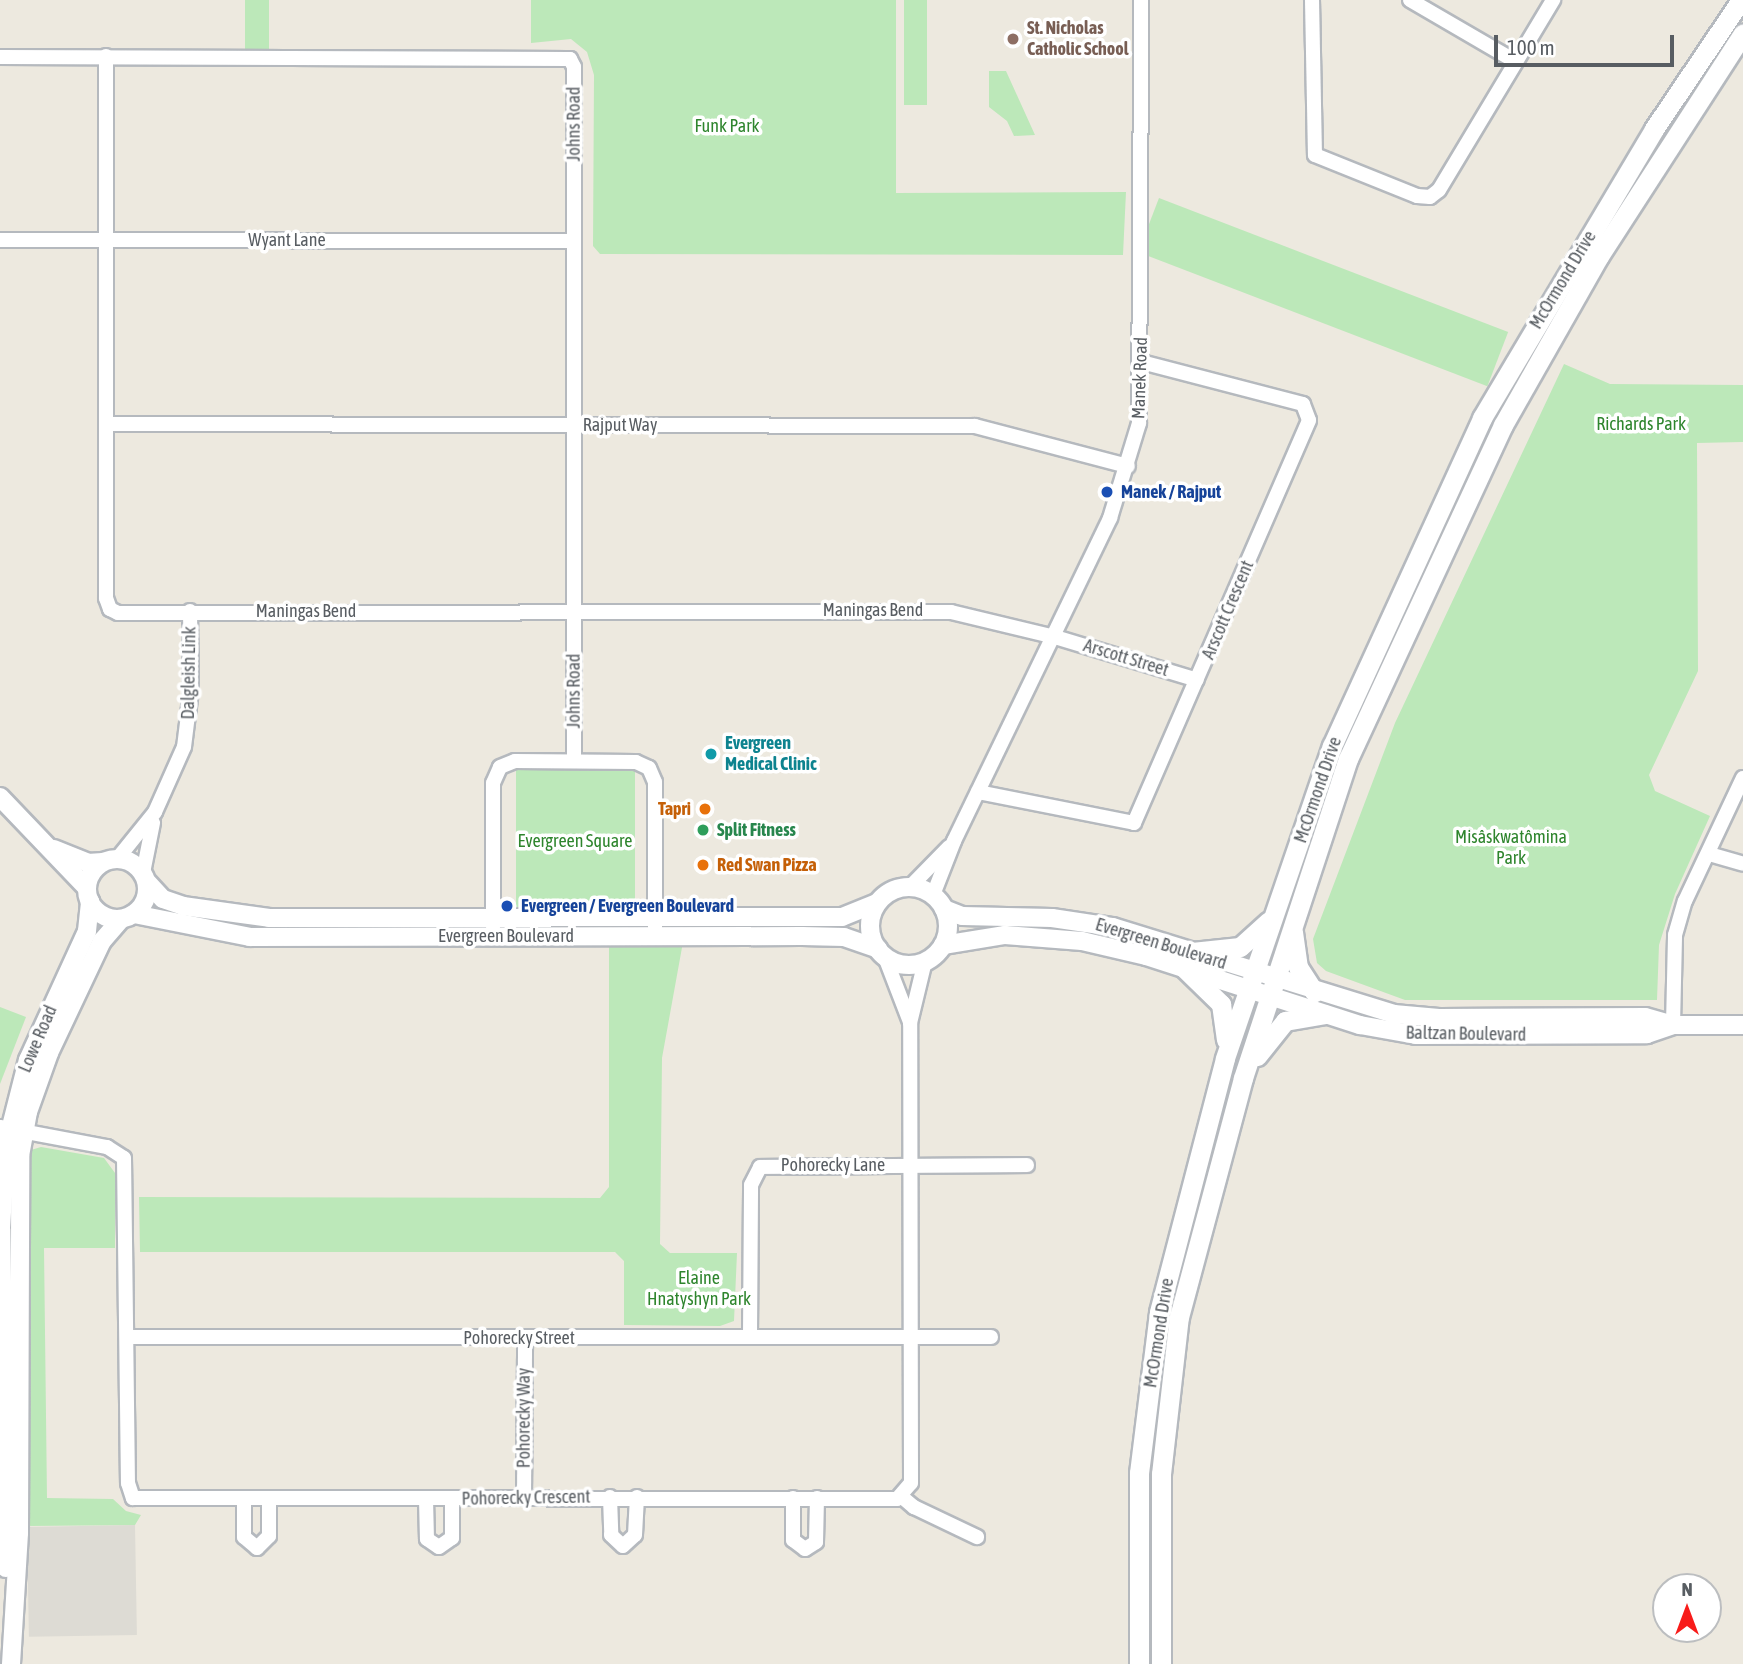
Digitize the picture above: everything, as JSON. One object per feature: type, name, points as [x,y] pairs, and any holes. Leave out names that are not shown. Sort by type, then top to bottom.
[{"type":"main road","name":"McOrmond Drive","points":[[1139,1664],[1139,1473],[1159,1311],[1225,1058],[1332,746],[1482,418],[1654,129],[1741,0]]},
{"type":"main road","name":"McOrmond Drive","points":[[1161,1664],[1161,1474],[1179,1317],[1242,1078],[1348,759],[1503,425],[1599,256],[1743,33]]},
{"type":"main road","points":[[1225,1058],[1226,1024],[1221,1004],[1188,960],[1240,947],[1261,932],[1276,909]]},
{"type":"main road","points":[[1293,927],[1298,967],[1314,992]]},
{"type":"main road","points":[[1242,1078],[1285,1021],[1324,1014]]},
{"type":"street","name":"Manek Road","points":[[939,902],[954,841],[1110,518],[1139,423],[1142,362],[1141,0]]},
{"type":"street","points":[[1312,0],[1315,155],[1417,196],[1430,197],[1440,190],[1553,0]]},
{"type":"street","points":[[1410,0],[1515,61]]},
{"type":"street","name":"Maningas Bend","points":[[106,56],[106,598],[110,609],[118,613],[922,610],[976,616],[1055,636]]},
{"type":"street","name":"Johns Road","points":[[0,57],[570,59],[574,67],[574,761]]},
{"type":"street","name":"Wyant Lane","points":[[0,240],[573,241]]},
{"type":"street","name":"Arscott Crescent","points":[[978,792],[1134,823],[1198,680],[1310,413],[1303,404],[1142,362]]},
{"type":"street","name":"Rajput Way","points":[[107,424],[975,426],[1128,466]]},
{"type":"street","name":"Dalgleish Link","points":[[110,860],[155,812],[173,776],[189,722],[190,611]]},
{"type":"street","name":"Arscott Street","points":[[1055,636],[1198,680]]},
{"type":"street","points":[[493,927],[496,774],[515,761],[636,762],[653,774],[655,926]]},
{"type":"street","points":[[1673,1025],[1675,935],[1685,901],[1743,778]]},
{"type":"street","points":[[0,797],[43,842],[103,915],[128,916],[146,900],[145,878],[110,860],[88,863],[43,842]]},
{"type":"street","name":"Dalgleish Link","points":[[145,878],[155,812]]},
{"type":"street","name":"Manek Road","points":[[910,887],[954,841]]},
{"type":"street","points":[[1709,854],[1743,864]]},
{"type":"street","points":[[89,895],[95,868],[110,860]]},
{"type":"street","name":"Evergreen Boulevard","points":[[145,878],[169,901],[241,917],[493,927]]},
{"type":"street","points":[[882,953],[904,964],[925,961],[943,945],[948,933],[939,902],[910,887],[886,894],[877,903],[870,926],[910,1023]]},
{"type":"street","name":"Lowe Road","points":[[11,1664],[19,1533],[8,1323],[20,1156],[11,1129],[28,1060],[87,931],[89,895]]},
{"type":"street","name":"Evergreen Boulevard","points":[[939,902],[962,916],[1093,923],[1250,981]]},
{"type":"street","name":"Evergreen Boulevard","points":[[128,916],[250,937],[493,927],[655,926],[842,917],[877,903]]},
{"type":"street","name":"Lowe Road","points":[[11,1129],[102,941],[128,916]]},
{"type":"street","name":"Evergreen Boulevard","points":[[655,926],[844,937],[882,953]]},
{"type":"street","name":"Evergreen Boulevard","points":[[943,945],[1005,935],[1055,937],[1188,960]]},
{"type":"street","points":[[925,961],[910,1023],[911,1483],[902,1497],[914,1507],[977,1536]]},
{"type":"street","name":"Baltzan Boulevard","points":[[1250,981],[1271,988],[1324,1014],[1388,1031],[1442,1037],[1647,1034],[1673,1025]]},
{"type":"street","name":"Baltzan Boulevard","points":[[1271,988],[1314,992],[1374,1011],[1417,1017],[1645,1017],[1673,1025],[1743,1025]]},
{"type":"street","name":"Pohorecky Crescent","points":[[11,1129],[107,1147],[124,1158],[131,1496],[244,1499],[902,1497]]},
{"type":"street","points":[[909,1165],[1027,1165]]},
{"type":"street","name":"Pohorecky Lane","points":[[750,1336],[751,1195],[756,1171],[771,1166],[909,1165]]},
{"type":"street","name":"Pohorecky Street","points":[[128,1337],[991,1337]]},
{"type":"street","name":"Pohorecky Way","points":[[524,1498],[525,1338]]},
{"type":"street","points":[[610,1497],[611,1535],[623,1546],[635,1535],[637,1497]]},
{"type":"street","points":[[244,1499],[244,1536],[257,1548],[269,1536],[269,1498]]},
{"type":"street","points":[[793,1498],[793,1540],[806,1549],[816,1542],[817,1498]]},
{"type":"street","points":[[426,1499],[427,1539],[439,1547],[452,1538],[452,1499]]},
{"type":"shaded area","points":[[135,1525],[137,1635],[29,1637],[27,1527]]},
{"type":"green space","points":[[245,0],[269,0],[269,55],[245,55]]},
{"type":"green space","name":"Funk Park","points":[[531,0],[896,0],[896,193],[1126,192],[1123,255],[600,254],[593,246],[594,75],[587,52],[571,39],[531,43]]},
{"type":"green space","points":[[904,0],[927,0],[927,105],[904,105]]},
{"type":"green space","points":[[989,71],[1006,71],[1035,135],[1014,136],[1007,121],[989,107]]},
{"type":"green space","points":[[1159,198],[1508,332],[1487,386],[1138,252]]},
{"type":"green space","name":"Misâskwatômina Park","points":[[1564,364],[1610,384],[1743,385],[1743,442],[1697,443],[1698,671],[1649,775],[1655,791],[1710,816],[1675,894],[1659,945],[1657,1000],[1405,1000],[1326,971],[1317,963],[1313,939],[1395,723]]},
{"type":"green space","name":"Evergreen Square","points":[[516,770],[635,770],[635,912],[516,912]]},
{"type":"green space","name":"Elaine Hnatyshyn Park","points":[[609,942],[683,942],[662,1058],[660,1244],[670,1253],[737,1253],[734,1321],[720,1326],[624,1325],[624,1261],[615,1252],[140,1252],[139,1197],[600,1198],[609,1187]]},
{"type":"green space","points":[[0,1007],[26,1017],[0,1084]]},
{"type":"green space","points":[[41,1147],[104,1158],[115,1173],[115,1248],[44,1248],[47,1498],[113,1499],[126,1511],[141,1515],[135,1525],[27,1526],[27,1163],[31,1150]]},
{"type":"place","name":"St. Nicholas Catholic School","points":[[1013,39]]},
{"type":"place","name":"Manek / Rajput","points":[[1107,492]]},
{"type":"place","name":"Evergreen Medical Clinic","points":[[711,754]]},
{"type":"place","name":"Tapri","points":[[705,809]]},
{"type":"place","name":"Split Fitness","points":[[703,830]]},
{"type":"place","name":"Red Swan Pizza","points":[[703,865]]},
{"type":"place","name":"Evergreen / Evergreen Boulevard","points":[[507,906]]},
{"type":"park label","name":"Richards Park","points":[[1641,424]]}]
